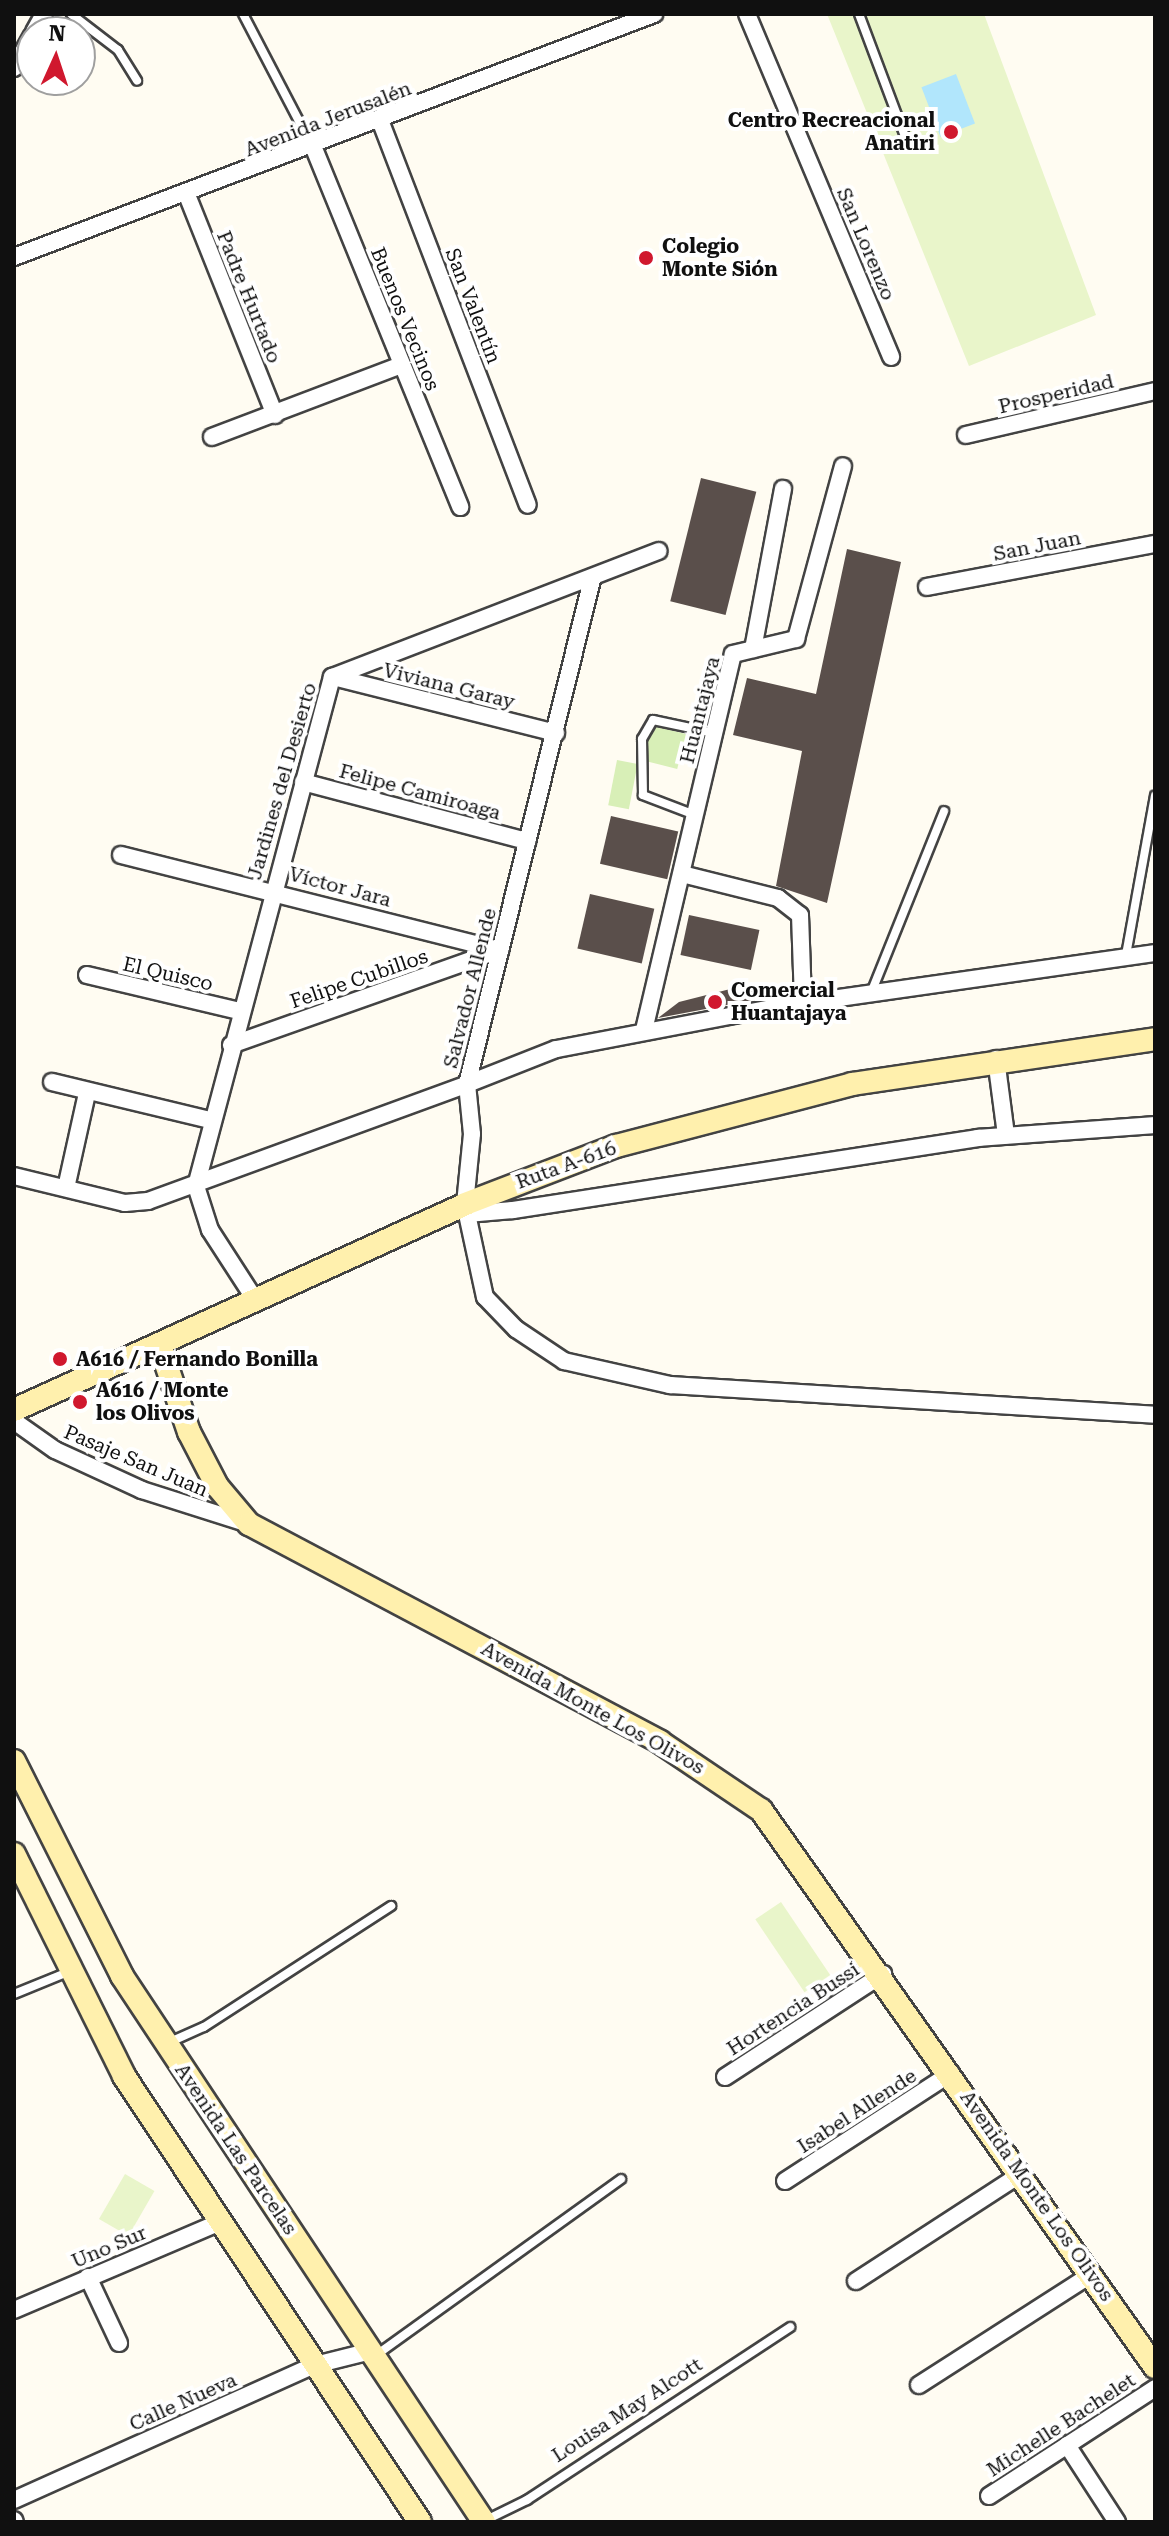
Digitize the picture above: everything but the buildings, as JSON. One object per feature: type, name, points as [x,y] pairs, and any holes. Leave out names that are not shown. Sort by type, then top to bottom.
[{"type":"main road","name":"Ruta A-616","points":[[14,1410],[466,1209],[704,1119],[996,1059],[1155,1039]]},
{"type":"main road","name":"Avenida Monte Los Olivos","points":[[160,1346],[189,1432],[217,1486],[249,1524],[660,1742],[750,1800],[883,1974],[1155,2367]]},
{"type":"main road","name":"Avenida Las Parcelas","points":[[14,1761],[88,1918],[166,2044],[484,2522]]},
{"type":"main road","points":[[14,1854],[68,1972],[124,2076],[420,2522]]},
{"type":"street","name":"Avenida Jerusalén","points":[[14,257],[187,195],[654,14]]},
{"type":"street","name":"San Lorenzo","points":[[747,14],[891,357]]},
{"type":"street","name":"San Valentín","points":[[380,120],[528,505]]},
{"type":"street","name":"Buenos Vecinos","points":[[313,146],[460,507]]},
{"type":"street","name":"Padre Hurtado","points":[[187,195],[275,415]]},
{"type":"street","points":[[212,437],[402,365]]},
{"type":"street","name":"Prosperidad","points":[[966,435],[1155,391]]},
{"type":"street","name":"Huantajaya","points":[[644,1030],[733,654],[796,639],[843,466]]},
{"type":"street","points":[[753,649],[783,489]]},
{"type":"street","name":"San Juan","points":[[927,587],[1155,544]]},
{"type":"street","name":"Jardines del Desierto","points":[[196,1186],[239,1011],[332,677],[592,580],[658,551]]},
{"type":"street","name":"Salvador Allende","points":[[14,1176],[137,1203],[196,1186],[467,1084],[592,580]]},
{"type":"street","name":"Viviana Garay","points":[[332,677],[556,733]]},
{"type":"street","name":"Felipe Camiroaga","points":[[303,782],[527,841]]},
{"type":"street","name":"Víctor Jara","points":[[121,855],[272,890],[500,950]]},
{"type":"street","points":[[682,874],[778,898],[800,915],[803,1003]]},
{"type":"street","name":"Felipe Cubillos","points":[[231,1045],[500,950]]},
{"type":"street","points":[[1155,953],[803,1003],[644,1030],[556,1049],[467,1084],[472,1134],[466,1209],[485,1297],[516,1329],[564,1361],[670,1385],[1155,1415]]},
{"type":"street","name":"El Quisco","points":[[87,975],[239,1011]]},
{"type":"street","points":[[996,1059],[1006,1135]]},
{"type":"street","points":[[52,1082],[87,1093],[210,1120]]},
{"type":"street","points":[[66,1188],[87,1093]]},
{"type":"street","points":[[466,1209],[1006,1135],[1155,1125]]},
{"type":"street","points":[[196,1186],[210,1230],[256,1301]]},
{"type":"street","name":"Pasaje San Juan","points":[[14,1421],[55,1450],[142,1490],[249,1524]]},
{"type":"street","name":"Hortencia Bussi","points":[[725,2077],[883,1974]]},
{"type":"street","name":"Isabel Allende","points":[[785,2181],[951,2073]]},
{"type":"street","points":[[856,2281],[1021,2174]]},
{"type":"street","name":"Uno Sur","points":[[14,2310],[220,2222]]},
{"type":"street","points":[[919,2385],[1092,2274]]},
{"type":"street","points":[[88,2277],[119,2343]]},
{"type":"street","name":"Calle Nueva","points":[[14,2500],[315,2365],[373,2354]]},
{"type":"street","name":"Michelle Bachelet","points":[[989,2496],[1155,2388]]},
{"type":"street","points":[[1067,2445],[1117,2522]]},
{"type":"lane","points":[[71,14],[118,50],[137,80]]},
{"type":"lane","points":[[243,14],[313,146]]},
{"type":"lane","points":[[859,14],[906,139]]},
{"type":"lane","points":[[696,815],[643,795],[642,739],[653,720],[715,733]]},
{"type":"lane","points":[[1126,955],[1155,796]]},
{"type":"lane","points":[[871,993],[944,811]]},
{"type":"lane","points":[[166,2044],[204,2027],[391,1906]]},
{"type":"lane","points":[[14,1994],[68,1972]]},
{"type":"lane","points":[[373,2354],[621,2179]]},
{"type":"lane","name":"Louisa May Alcott","points":[[484,2522],[527,2500],[790,2327]]},
{"type":"green space","name":"Centro Recreacional Anatiri","points":[[827,14],[984,14],[1096,315],[969,366]]},
{"type":"green space","points":[[650,725],[686,734],[677,769],[641,760]]},
{"type":"green space","points":[[617,760],[638,764],[629,809],[608,805]]},
{"type":"green space","points":[[781,1902],[830,1975],[805,1992],[755,1919]]},
{"type":"green space","points":[[125,2174],[154,2191],[128,2236],[99,2219]]},
{"type":"water","points":[[956,74],[975,123],[940,137],[921,87]]},
{"type":"place","name":"Centro Recreacional Anatiri","points":[[951,132]]},
{"type":"place","name":"Colegio Monte Sión","points":[[646,258]]},
{"type":"place","name":"Comercial Huantajaya","points":[[715,1002]]},
{"type":"place","name":"A616 / Fernando Bonilla","points":[[60,1359]]},
{"type":"place","name":"A616 / Monte los Olivos","points":[[80,1402]]}]
